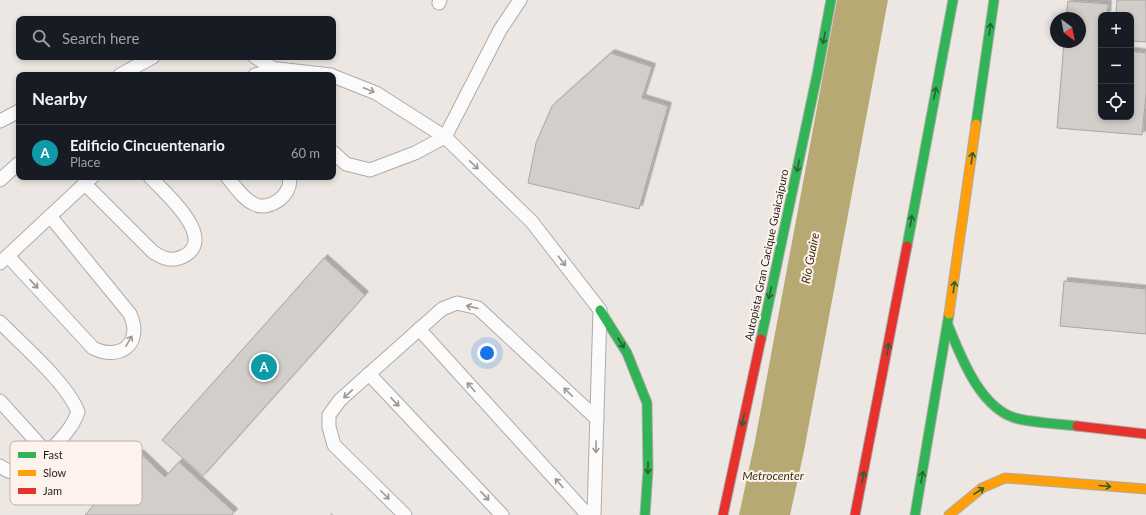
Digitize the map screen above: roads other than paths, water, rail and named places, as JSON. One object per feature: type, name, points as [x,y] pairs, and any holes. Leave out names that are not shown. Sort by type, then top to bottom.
[{"type":"highway","name":"Autopista Gran Cacique Guaicaipuro","points":[[723,515],[817,75],[831,0]]},
{"type":"highway","points":[[855,515],[875,419],[953,0]]},
{"type":"highway","points":[[915,515],[948,325],[994,0]]},
{"type":"highway","points":[[600,310],[627,353],[647,403],[648,470],[645,515]]},
{"type":"highway","points":[[948,325],[969,372],[980,390],[993,406],[1018,419],[1146,434]]},
{"type":"highway","points":[[949,515],[964,500],[997,480],[1006,478],[1146,489]]},
{"type":"lane","points":[[336,155],[346,164],[370,170],[415,153],[446,137],[500,30],[520,0]]},
{"type":"lane","points":[[124,72],[147,60]]},
{"type":"lane","points":[[260,60],[280,72]]},
{"type":"lane","points":[[336,77],[376,93],[446,137],[532,222],[600,310],[597,419],[589,514]]},
{"type":"lane","points":[[0,121],[16,112]]},
{"type":"lane","points":[[0,180],[16,166]]},
{"type":"lane","points":[[50,216],[130,314],[134,329],[130,342],[122,351],[110,354],[103,353],[93,348],[4,259],[50,216],[89,180],[153,252],[166,260],[178,259],[188,254],[194,244],[195,232],[190,221],[153,180]]},
{"type":"lane","points":[[230,180],[246,200],[256,206],[270,205],[285,195],[290,180]]},
{"type":"lane","points":[[405,515],[334,445],[329,427],[329,415],[340,400],[442,309],[457,304],[478,308],[597,419]]},
{"type":"lane","points":[[0,322],[74,400],[78,412],[73,425],[58,441]]},
{"type":"lane","points":[[418,330],[589,514]]},
{"type":"lane","points":[[368,374],[502,515]]},
{"type":"lane","points":[[0,401],[36,441]]},
{"type":"lane","points":[[0,466],[10,472]]},
{"type":"water","name":"Metrocenter","points":[[837,0],[888,0],[804,451],[790,515],[739,515],[755,441]]},
{"type":"place","name":"Edificio Cincuentenario","points":[[264,367]]},
{"type":"water label","name":"Río Guaire","points":[[810,258]]}]
